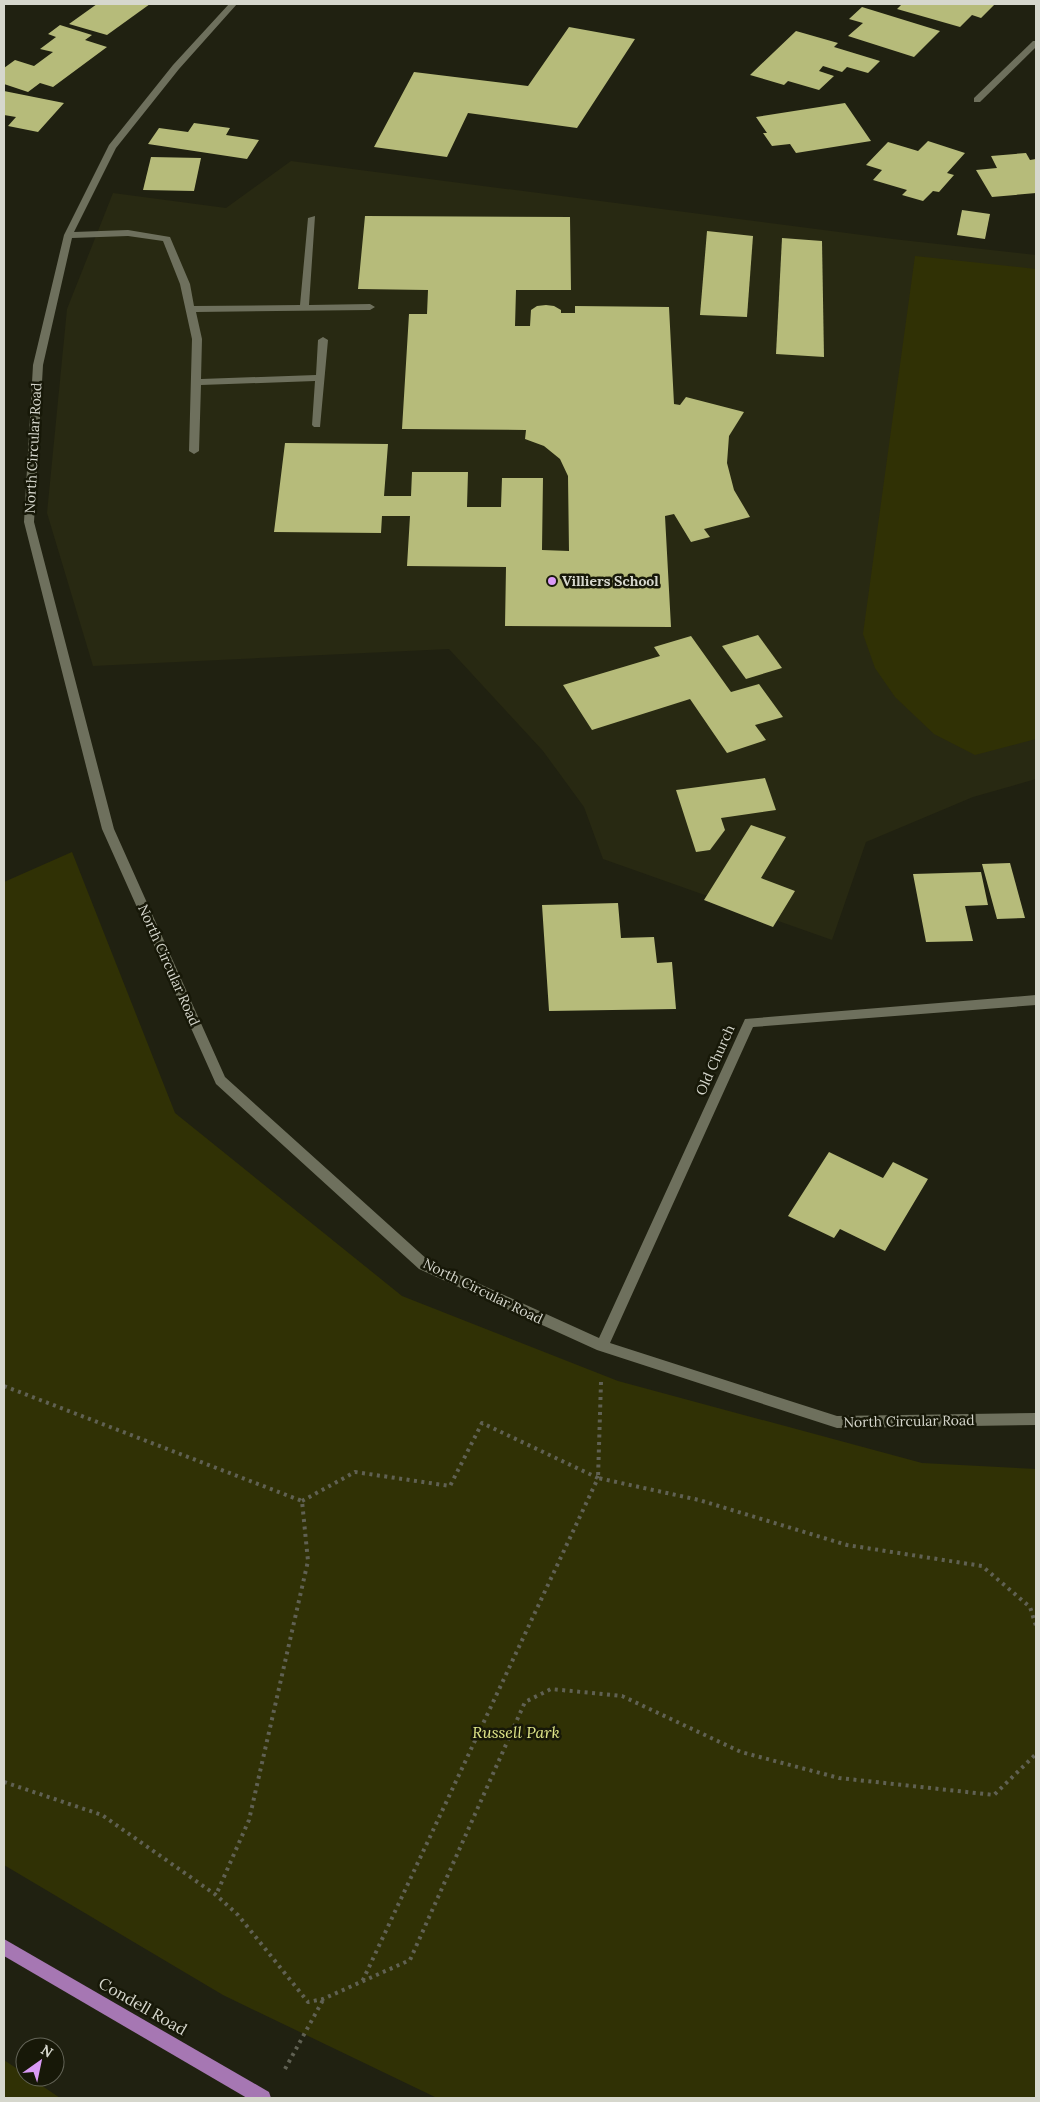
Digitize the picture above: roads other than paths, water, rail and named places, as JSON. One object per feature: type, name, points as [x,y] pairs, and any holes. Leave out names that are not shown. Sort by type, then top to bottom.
[{"type":"main road","name":"Condell Road","points":[[4,1947],[263,2098]]},
{"type":"street","name":"North Circular Road","points":[[233,4],[176,67],[112,146],[68,236],[38,365],[29,522],[108,829],[220,1080],[424,1265],[602,1346],[837,1422],[1036,1419]]},
{"type":"street","points":[[977,100],[1036,43]]},
{"type":"street","points":[[304,308],[312,218]]},
{"type":"street","points":[[68,236],[128,233],[166,239],[185,284],[197,339],[194,451]]},
{"type":"street","points":[[190,309],[370,307]]},
{"type":"street","points":[[317,425],[323,340]]},
{"type":"street","points":[[196,382],[320,378]]},
{"type":"street","name":"Old Church","points":[[602,1346],[749,1022],[1036,1000]]},
{"type":"place","name":"Villiers School","points":[[552,581]]},
{"type":"park label","name":"Russell Park","points":[[516,1732]]}]
